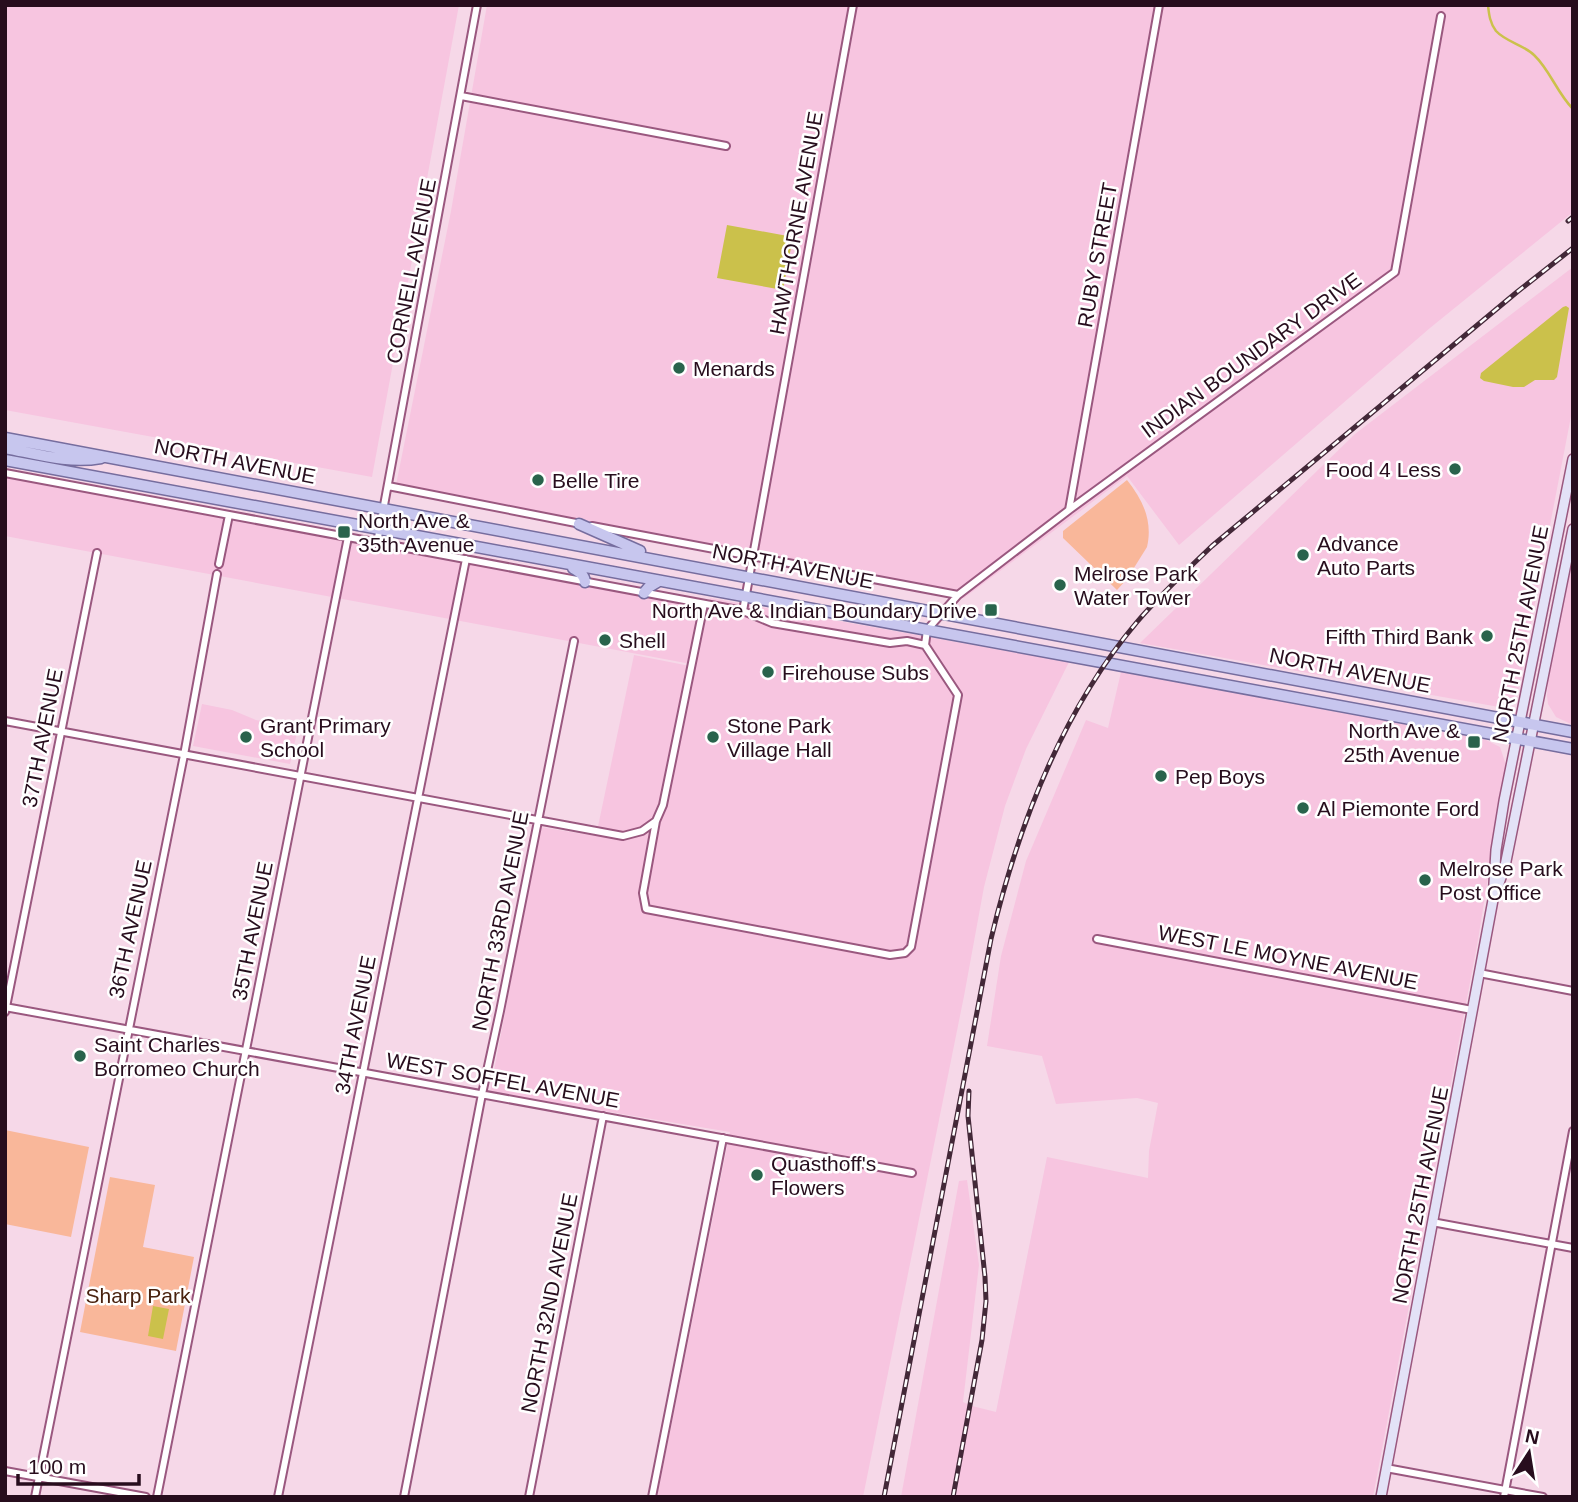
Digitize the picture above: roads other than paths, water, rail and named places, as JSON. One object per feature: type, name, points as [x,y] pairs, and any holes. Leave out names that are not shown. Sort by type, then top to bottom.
[{"type":"main road","name":"NORTH AVENUE","points":[[5,438],[1573,732]]},
{"type":"main road","points":[[5,448],[72,460],[109,457]]},
{"type":"main road","name":"NORTH 25TH AVENUE","points":[[1381,1497],[1493,900],[1496,850],[1504,801],[1573,459]]},
{"type":"main road","name":"NORTH AVENUE","points":[[5,460],[1573,750]]},
{"type":"main road","points":[[5,467],[22,463]]},
{"type":"main road","points":[[579,524],[635,550],[667,561]]},
{"type":"main road","name":"NORTH 25TH AVENUE","points":[[1493,900],[1506,866],[1573,529]]},
{"type":"main road","points":[[566,564],[582,573],[584,586]]},
{"type":"main road","points":[[645,593],[659,581]]},
{"type":"main road","points":[[1334,706],[1338,687]]},
{"type":"main road","points":[[1404,719],[1407,701]]},
{"type":"street","name":"CORNELL AVENUE","points":[[377,542],[477,5]]},
{"type":"street","name":"HAWTHORNE AVENUE","points":[[743,611],[853,5]]},
{"type":"street","name":"RUBY STREET","points":[[1069,510],[1159,5]]},
{"type":"street","name":"INDIAN BOUNDARY DRIVE","points":[[927,630],[958,595],[1069,510],[1395,272],[1441,16]]},
{"type":"street","points":[[461,96],[726,146]]},
{"type":"street","points":[[5,473],[466,559],[584,586],[645,593],[743,611],[772,622],[890,643],[907,641],[925,645]]},
{"type":"street","name":"NORTH AVENUE","points":[[388,486],[958,595]]},
{"type":"street","points":[[219,564],[229,515]]},
{"type":"street","name":"35TH AVENUE","points":[[157,1497],[348,537]]},
{"type":"street","name":"37TH AVENUE","points":[[6,1009],[97,553]]},
{"type":"street","name":"34TH AVENUE","points":[[278,1497],[466,559]]},
{"type":"street","name":"36TH AVENUE","points":[[35,1497],[184,755],[216,574]]},
{"type":"street","points":[[704,604],[663,805],[656,821],[643,893],[646,909],[890,956],[905,953],[911,947],[958,695],[925,645],[927,630]]},
{"type":"street","name":"NORTH 33RD AVENUE","points":[[404,1497],[574,641]]},
{"type":"street","points":[[5,721],[623,836],[642,831],[656,821]]},
{"type":"street","name":"WEST LE MOYNE AVENUE","points":[[1097,939],[1472,1010]]},
{"type":"street","points":[[1479,973],[1573,991]]},
{"type":"street","name":"WEST SOFFEL AVENUE","points":[[6,1009],[912,1173]]},
{"type":"street","name":"NORTH 32ND AVENUE","points":[[529,1497],[603,1116]]},
{"type":"street","points":[[1505,1493],[1573,1132]]},
{"type":"street","points":[[652,1497],[723,1138]]},
{"type":"street","points":[[1432,1222],[1573,1248]]},
{"type":"street","points":[[1386,1468],[1505,1493],[1543,1497]]},
{"type":"street","points":[[5,1471],[146,1497]]},
{"type":"waterway","points":[[1488,5],[1490,19],[1496,31],[1534,55],[1573,109]]},
{"type":"railway","points":[[1568,221],[1573,217]]},
{"type":"railway","points":[[884,1497],[991,939],[1029,813],[1065,732],[1110,657],[1137,622],[1212,546],[1573,248]]},
{"type":"railway","points":[[953,1497],[982,1340],[986,1301],[968,1116],[969,1091]]},
{"type":"place","name":"Menards","points":[[679,368]]},
{"type":"place","name":"Food 4 Less","points":[[1455,469]]},
{"type":"place","name":"Belle Tire","points":[[538,480]]},
{"type":"place","name":"North Ave & 35th Avenue","points":[[344,532]]},
{"type":"place","name":"Advance Auto Parts","points":[[1303,555]]},
{"type":"place","name":"Melrose Park Water Tower","points":[[1060,585]]},
{"type":"place","name":"North Ave & Indian Boundary Drive","points":[[991,610]]},
{"type":"place","name":"Fifth Third Bank","points":[[1487,636]]},
{"type":"place","name":"Shell","points":[[605,640]]},
{"type":"place","name":"Firehouse Subs","points":[[768,672]]},
{"type":"place","name":"Grant Primary School","points":[[246,737]]},
{"type":"place","name":"Stone Park Village Hall","points":[[713,737]]},
{"type":"place","name":"North Ave & 25th Avenue","points":[[1474,742]]},
{"type":"place","name":"Pep Boys","points":[[1161,776]]},
{"type":"place","name":"Al Piemonte Ford","points":[[1303,808]]},
{"type":"place","name":"Melrose Park Post Office","points":[[1425,880]]},
{"type":"place","name":"Saint Charles Borromeo Church","points":[[80,1056]]},
{"type":"place","name":"Quasthoff's Flowers","points":[[757,1175]]},
{"type":"park label","name":"Sharp Park","points":[[138,1295]]}]
